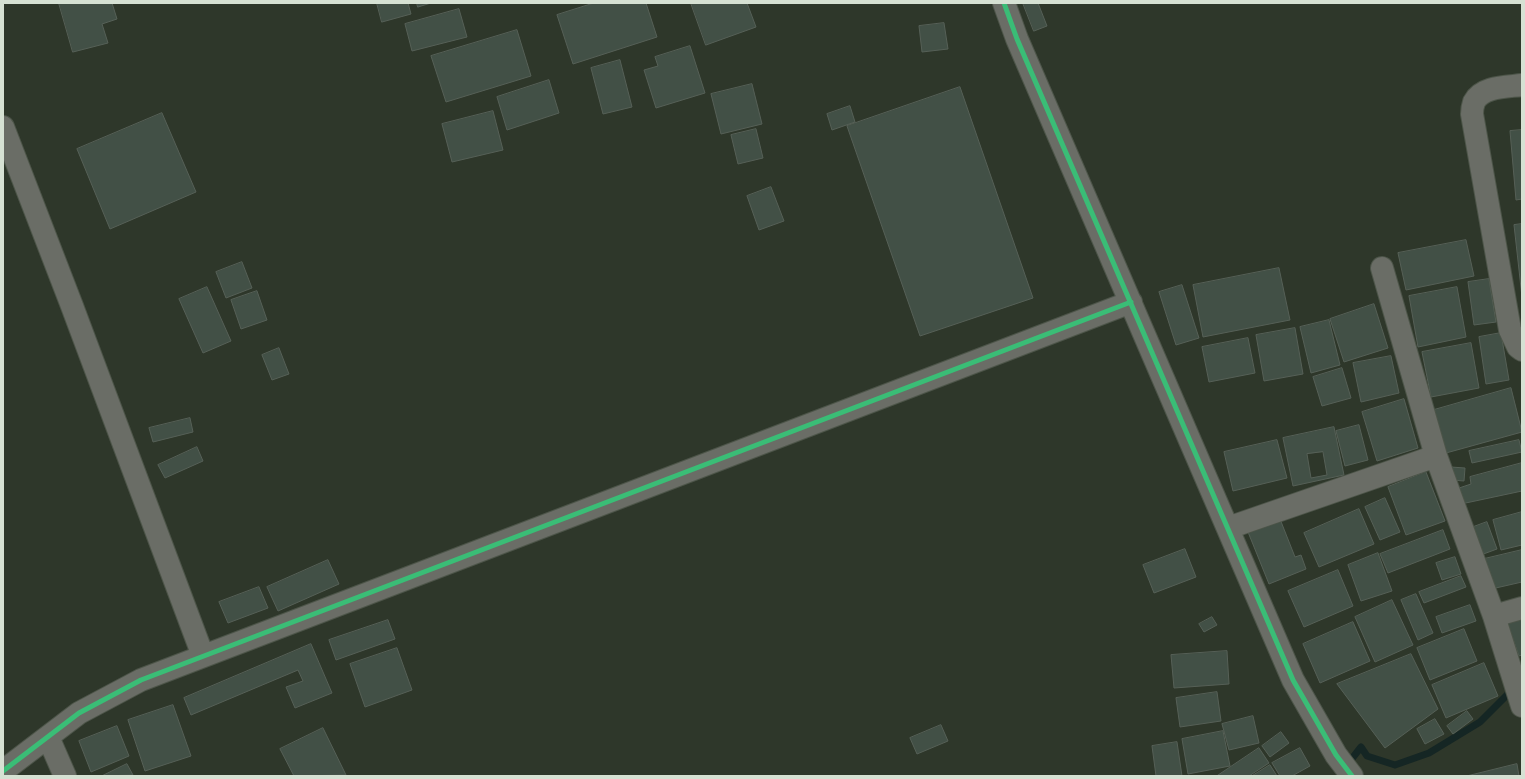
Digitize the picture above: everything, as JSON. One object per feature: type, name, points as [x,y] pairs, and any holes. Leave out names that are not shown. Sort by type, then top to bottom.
[{"type":"street","points":[[1004,3],[1017,39],[1293,680],[1336,755],[1352,776]]},
{"type":"street","points":[[1522,85],[1495,89],[1481,94],[1474,102],[1472,114],[1510,330],[1518,347],[1522,350]]},
{"type":"street","points":[[3,127],[72,306],[203,656]]},
{"type":"street","points":[[1382,268],[1436,456],[1494,616],[1519,695]]},
{"type":"street","points":[[3,771],[79,713],[141,680],[1131,302]]},
{"type":"street","points":[[1228,528],[1436,456]]},
{"type":"street","points":[[1494,616],[1522,608]]},
{"type":"street","points":[[48,737],[65,776]]},
{"type":"building","points":[[59,3],[112,3],[117,19],[102,24],[108,43],[73,52]]},
{"type":"building","points":[[377,3],[408,3],[411,14],[382,22]]},
{"type":"building","points":[[417,3],[431,3],[418,7]]},
{"type":"building","points":[[594,3],[646,3],[657,37],[573,64],[557,15]]},
{"type":"building","points":[[691,3],[747,3],[756,27],[706,45]]},
{"type":"building","points":[[1023,3],[1038,3],[1047,26],[1034,31]]},
{"type":"building","points":[[459,9],[467,37],[412,51],[405,24]]},
{"type":"building","points":[[944,23],[948,49],[922,52],[919,26]]},
{"type":"building","points":[[517,30],[531,76],[446,102],[431,56]]},
{"type":"building","points":[[690,46],[705,93],[656,108],[644,70],[658,66],[655,57]]},
{"type":"building","points":[[620,60],[632,107],[603,114],[591,68]]},
{"type":"building","points":[[549,80],[559,113],[507,130],[497,97]]},
{"type":"building","points":[[752,84],[762,124],[721,134],[711,94]]},
{"type":"building","points":[[960,87],[1033,298],[920,336],[847,126]]},
{"type":"building","points":[[850,106],[855,122],[832,130],[827,114]]},
{"type":"building","points":[[493,111],[503,150],[452,162],[442,124]]},
{"type":"building","points":[[162,113],[196,192],[110,229],[77,149]]},
{"type":"building","points":[[756,129],[763,158],[738,164],[731,135]]},
{"type":"building","points":[[1522,130],[1522,199],[1516,200],[1510,131]]},
{"type":"building","points":[[771,187],[784,221],[759,230],[747,196]]},
{"type":"building","points":[[1522,224],[1522,297],[1514,225]]},
{"type":"building","points":[[1466,240],[1474,276],[1406,290],[1398,253]]},
{"type":"building","points":[[242,262],[252,288],[226,298],[216,272]]},
{"type":"building","points":[[1279,268],[1290,320],[1203,337],[1193,285]]},
{"type":"building","points":[[1489,279],[1496,322],[1474,325],[1468,282]]},
{"type":"building","points":[[1182,285],[1199,338],[1176,345],[1159,292]]},
{"type":"building","points":[[207,287],[231,341],[203,353],[179,299]]},
{"type":"building","points":[[1457,287],[1466,337],[1418,347],[1409,296]]},
{"type":"building","points":[[257,291],[267,320],[241,329],[231,300]]},
{"type":"building","points":[[1374,304],[1388,348],[1344,362],[1330,319]]},
{"type":"building","points":[[1329,320],[1340,365],[1311,373],[1300,327]]},
{"type":"building","points":[[1295,328],[1303,374],[1264,381],[1256,335]]},
{"type":"building","points":[[1501,333],[1509,380],[1486,384],[1479,337]]},
{"type":"building","points":[[1248,338],[1255,373],[1209,382],[1202,347]]},
{"type":"building","points":[[1471,343],[1479,388],[1431,397],[1422,352]]},
{"type":"building","points":[[279,348],[289,374],[272,380],[262,355]]},
{"type":"building","points":[[1391,356],[1399,393],[1361,402],[1353,363]]},
{"type":"building","points":[[1342,368],[1351,398],[1322,406],[1313,377]]},
{"type":"building","points":[[1511,388],[1522,432],[1446,453],[1434,410]]},
{"type":"building","points":[[1404,399],[1418,448],[1377,461],[1362,412]]},
{"type":"building","points":[[190,418],[193,432],[153,442],[149,428]]},
{"type":"building","points":[[1359,425],[1368,460],[1345,466],[1336,431]]},
{"type":"building","points":[[1334,427],[1344,475],[1293,486],[1283,438]],"holes":[[[1323,452],[1327,475],[1311,478],[1307,454]]]},
{"type":"building","points":[[1277,440],[1287,478],[1233,491],[1224,452]]},
{"type":"building","points":[[1519,440],[1522,452],[1472,463],[1469,451]]},
{"type":"building","points":[[197,447],[203,461],[165,478],[158,465]]},
{"type":"building","points":[[1522,463],[1522,491],[1461,504],[1459,488],[1471,484],[1470,477]]},
{"type":"building","points":[[1451,467],[1465,468],[1464,481],[1451,480]]},
{"type":"building","points":[[1426,472],[1445,521],[1406,535],[1388,487]]},
{"type":"building","points":[[1385,498],[1400,532],[1380,540],[1365,507]]},
{"type":"building","points":[[1359,509],[1374,544],[1319,567],[1304,533]]},
{"type":"building","points":[[1522,512],[1522,545],[1501,550],[1493,520]]},
{"type":"building","points":[[1280,519],[1295,557],[1301,555],[1306,569],[1269,584],[1248,532]]},
{"type":"building","points":[[1487,522],[1497,549],[1478,556],[1468,529]]},
{"type":"building","points":[[1443,530],[1450,549],[1388,573],[1380,554]]},
{"type":"building","points":[[1185,549],[1196,577],[1154,593],[1143,565]]},
{"type":"building","points":[[1522,550],[1522,582],[1487,590],[1480,560]]},
{"type":"building","points":[[1378,553],[1392,591],[1361,601],[1348,565]]},
{"type":"building","points":[[1455,557],[1461,574],[1442,580],[1436,563]]},
{"type":"building","points":[[328,560],[339,584],[278,611],[267,587]]},
{"type":"building","points":[[1338,570],[1353,606],[1304,627],[1288,591]]},
{"type":"building","points":[[1461,576],[1466,587],[1424,603],[1419,592]]},
{"type":"building","points":[[259,587],[268,608],[228,623],[219,602]]},
{"type":"building","points":[[1416,594],[1433,633],[1418,640],[1401,600]]},
{"type":"building","points":[[1392,600],[1413,645],[1375,662],[1355,617]]},
{"type":"building","points":[[1470,605],[1476,621],[1442,633],[1436,617]]},
{"type":"building","points":[[1212,617],[1217,625],[1204,632],[1199,624]]},
{"type":"building","points":[[1522,617],[1522,655],[1519,656],[1507,623]]},
{"type":"building","points":[[388,620],[395,639],[336,660],[329,640]]},
{"type":"building","points":[[1353,622],[1370,661],[1320,683],[1303,644]]},
{"type":"building","points":[[1464,629],[1477,661],[1430,680],[1417,648]]},
{"type":"building","points":[[311,644],[332,693],[295,708],[286,687],[303,681],[298,670],[191,715],[184,698]]},
{"type":"building","points":[[397,648],[412,690],[365,707],[350,664]]},
{"type":"building","points":[[1227,651],[1229,684],[1174,688],[1171,655]]},
{"type":"building","points":[[1411,654],[1438,709],[1385,748],[1337,684]]},
{"type":"building","points":[[1484,663],[1498,696],[1446,718],[1432,685]]},
{"type":"building","points":[[1217,692],[1221,721],[1180,727],[1176,698]]},
{"type":"building","points":[[173,705],[191,756],[145,771],[128,720]]},
{"type":"building","points":[[1467,711],[1473,719],[1453,734],[1447,726]]},
{"type":"building","points":[[1253,716],[1259,743],[1229,750],[1222,724]]},
{"type":"building","points":[[1435,719],[1444,734],[1425,744],[1417,729]]},
{"type":"building","points":[[941,725],[948,741],[917,754],[910,738]]},
{"type":"building","points":[[117,726],[129,756],[91,772],[79,741]]},
{"type":"building","points":[[323,728],[346,775],[294,776],[280,749]]},
{"type":"building","points":[[1223,731],[1230,766],[1188,774],[1182,739]]},
{"type":"building","points":[[1281,732],[1289,743],[1270,757],[1262,746]]},
{"type":"building","points":[[1177,742],[1182,776],[1156,776],[1152,746]]},
{"type":"building","points":[[1259,748],[1269,763],[1249,776],[1217,776]]},
{"type":"building","points":[[1300,748],[1310,766],[1292,776],[1280,776],[1272,763]]},
{"type":"building","points":[[127,764],[133,775],[102,776]]},
{"type":"building","points":[[1517,764],[1519,776],[1467,776]]},
{"type":"building","points":[[1270,765],[1277,776],[1252,776]]},
{"type":"waterway","points":[[1347,765],[1361,747],[1367,756],[1395,765],[1429,753],[1480,722],[1513,689]]},
{"type":"cycle path","points":[[1004,3],[1017,39],[1293,680],[1336,755],[1352,776]]},
{"type":"cycle path","points":[[3,771],[79,713],[141,680],[1131,302]]}]
